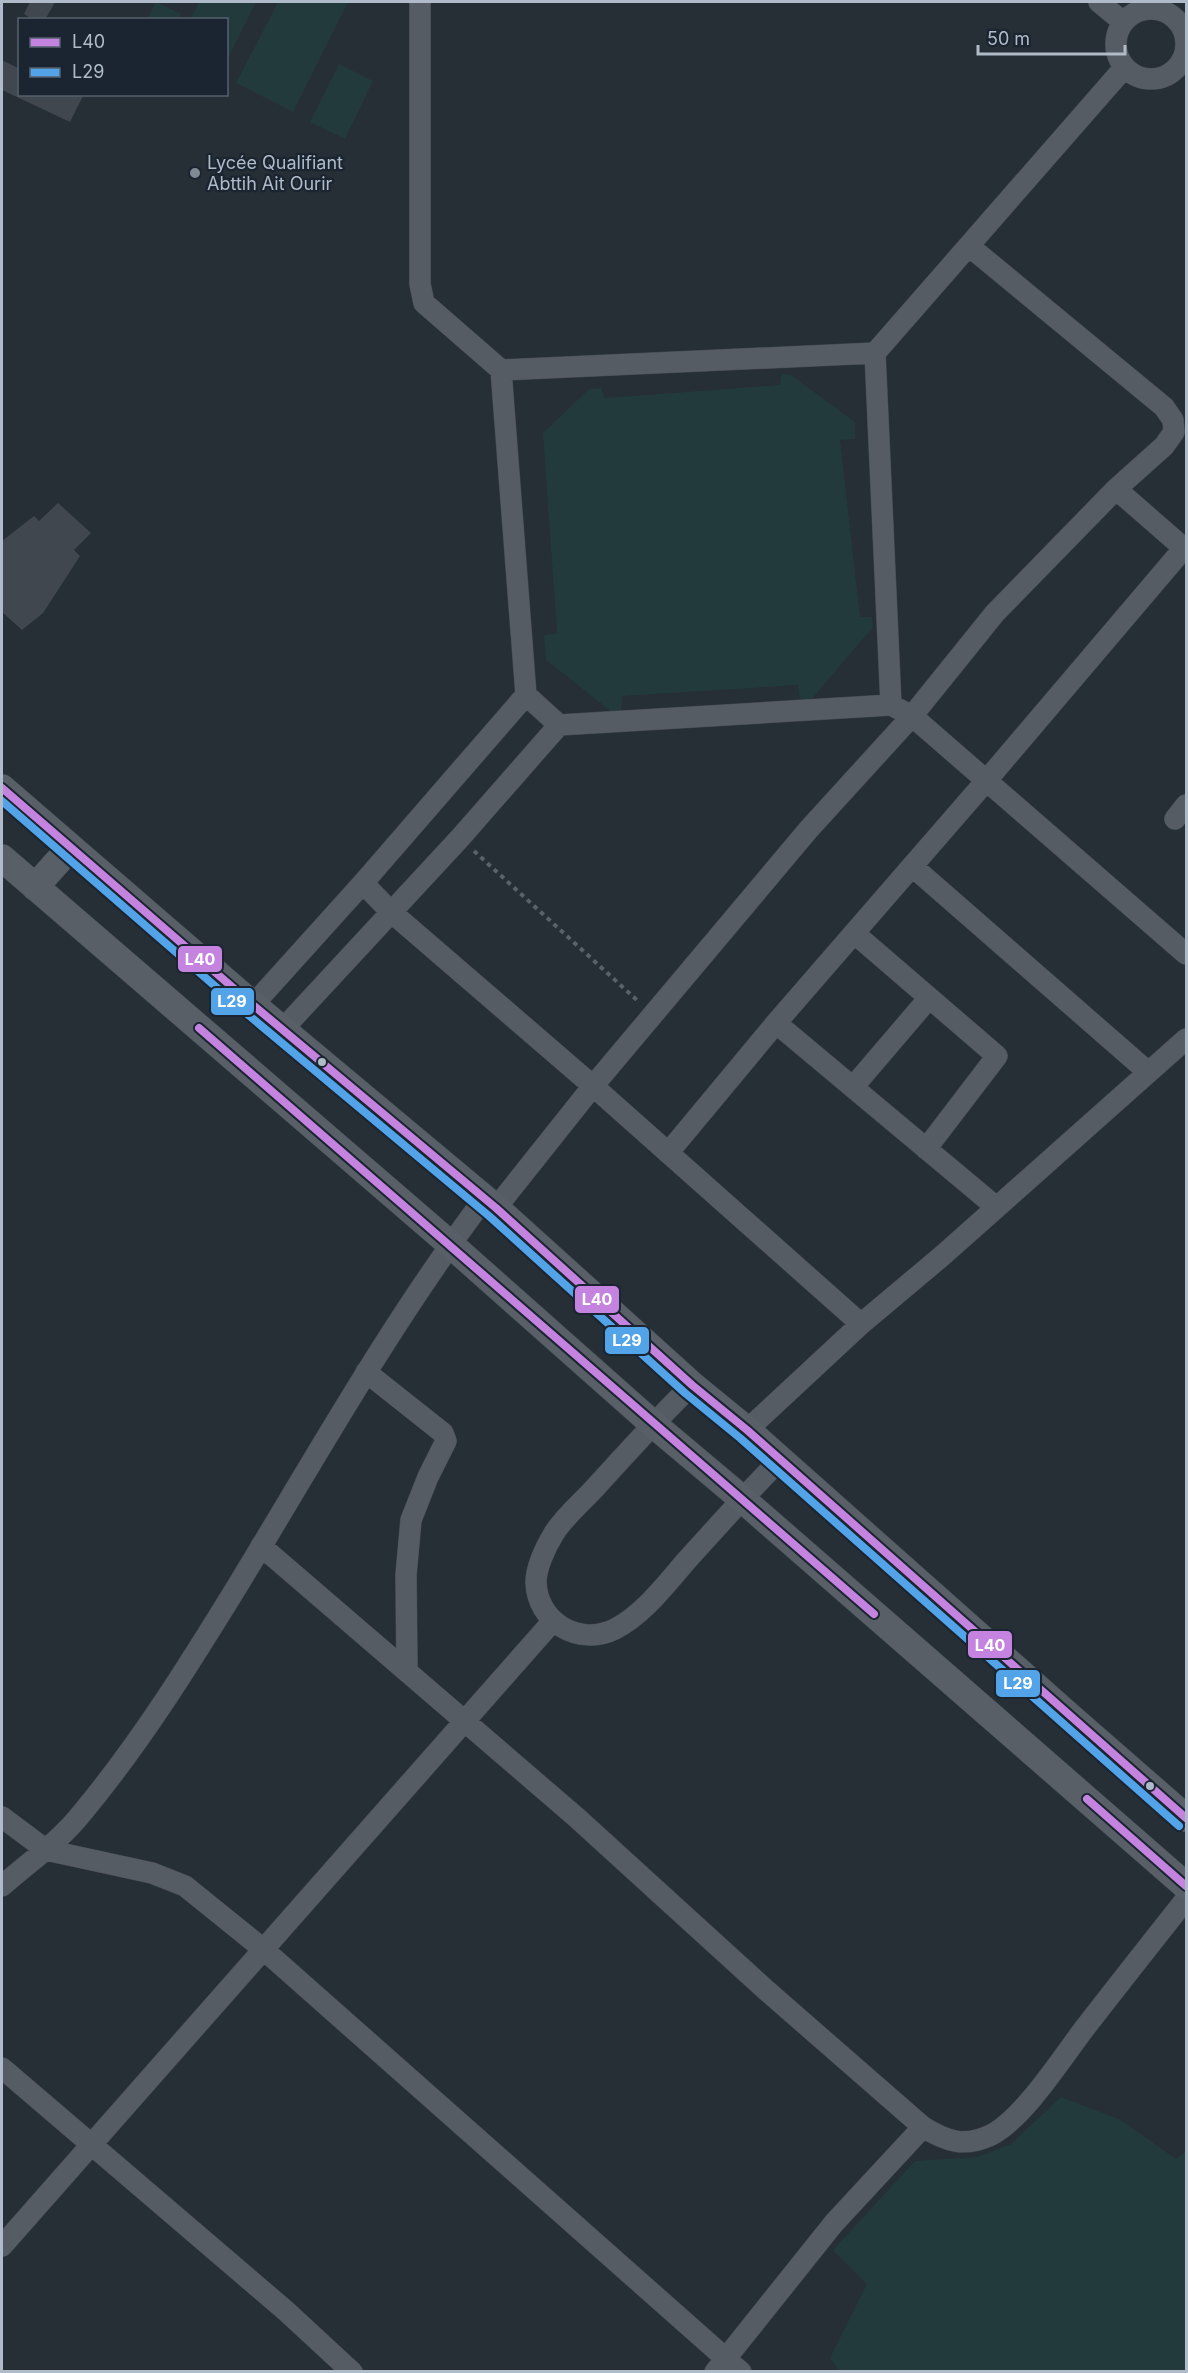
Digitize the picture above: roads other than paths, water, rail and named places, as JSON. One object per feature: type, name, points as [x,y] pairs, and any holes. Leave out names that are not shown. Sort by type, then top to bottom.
[{"type":"main road","points":[[3,791],[282,1030],[490,1204],[692,1385],[747,1430],[1186,1818]]},
{"type":"main road","points":[[34,887],[70,848]]},
{"type":"main road","points":[[2,858],[450,1244],[652,1424],[741,1498],[1186,1886]]},
{"type":"street","points":[[420,2],[420,284],[424,303],[501,370],[875,353]]},
{"type":"street","points":[[1099,2],[1123,22]]},
{"type":"street","points":[[1143,10],[1181,12],[1186,44],[1182,73],[1150,79],[1136,76],[1124,68],[1115,45],[1117,33],[1123,22],[1132,14],[1143,10]]},
{"type":"street","points":[[891,705],[875,353],[1124,68]]},
{"type":"street","points":[[2,1886],[46,1850],[81,1815],[181,1679],[366,1372],[450,1244],[490,1204],[593,1086],[809,829],[912,716],[996,613],[1116,489],[1164,446],[1174,432],[1173,420],[1164,407],[969,246]]},
{"type":"street","points":[[501,370],[526,695],[559,725]]},
{"type":"street","points":[[668,1153],[776,1023],[1185,549],[1116,489]]},
{"type":"street","points":[[253,1005],[363,883],[526,695]]},
{"type":"street","points":[[282,1030],[460,838],[559,725],[891,705],[912,716],[1186,954]]},
{"type":"street","points":[[912,866],[1148,1072]]},
{"type":"street","points":[[363,883],[390,911],[593,1086],[861,1324]]},
{"type":"street","points":[[854,933],[997,1056],[926,1149]]},
{"type":"street","points":[[853,1087],[929,998]]},
{"type":"street","points":[[776,1023],[996,1207]]},
{"type":"street","points":[[747,1430],[861,1324],[1186,1039]]},
{"type":"street","points":[[366,1372],[443,1433],[446,1441],[411,1520],[406,1575],[407,1670]]},
{"type":"street","points":[[692,1385],[652,1424],[553,1534],[536,1579],[537,1595],[552,1622],[573,1633],[591,1634],[612,1630],[631,1619],[659,1592],[741,1498],[780,1460]]},
{"type":"street","points":[[261,1546],[465,1720],[923,2127],[943,2139],[963,2143],[979,2140],[993,2134],[1009,2122],[1050,2074],[1186,1899]]},
{"type":"street","points":[[2,2246],[552,1622]]},
{"type":"street","points":[[2,1818],[46,1850],[152,1873],[185,1886],[263,1949],[720,2364],[741,2372]]},
{"type":"street","points":[[2,2068],[286,2311],[352,2372]]},
{"type":"street","points":[[720,2364],[834,2223],[923,2127]]},
{"type":"place","name":"Lycée Qualifiant Abttih Ait Ourir","points":[[195,173]]}]
